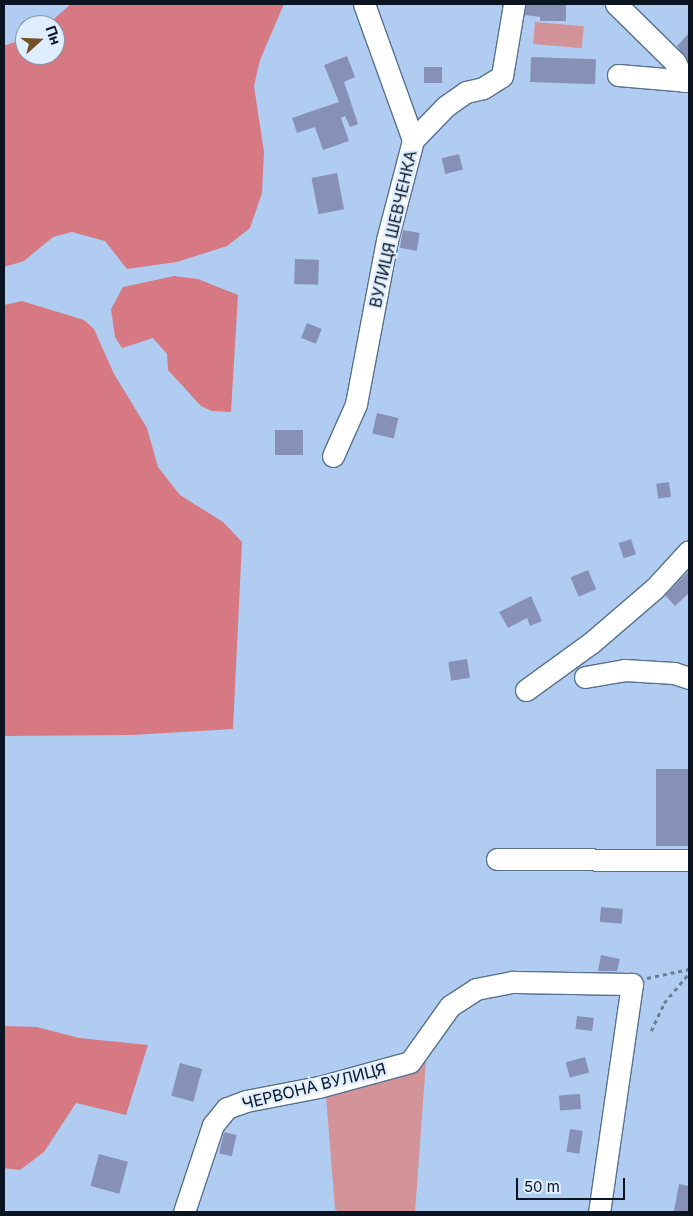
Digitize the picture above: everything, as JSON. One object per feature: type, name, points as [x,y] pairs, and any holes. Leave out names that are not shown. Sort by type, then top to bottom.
[{"type":"street","name":"ВУЛИЦЯ ШЕВЧЕНКА","points":[[333,456],[356,404],[387,240],[413,140],[364,4]]},
{"type":"street","points":[[413,140],[435,117],[466,92],[483,88],[502,76],[514,4]]},
{"type":"street","points":[[616,4],[676,62],[687,81]]},
{"type":"street","points":[[618,75],[687,81]]},
{"type":"street","points":[[399,101],[435,117]]},
{"type":"street","points":[[526,690],[591,643],[655,588],[689,551]]},
{"type":"street","points":[[585,676],[624,670],[674,673],[689,678]]},
{"type":"street","points":[[497,859],[689,860]]},
{"type":"street","name":"ЧЕРВОНА ВУЛИЦЯ","points":[[184,1212],[214,1125],[227,1108],[246,1101],[319,1087],[410,1062],[450,1006],[476,989],[513,982],[632,984]]},
{"type":"street","points":[[599,1212],[632,984]]},
{"type":"path","points":[[632,984],[669,971],[689,971]]},
{"type":"path","points":[[651,1031],[664,1003],[689,971]]},
{"type":"shaded area","points":[[71,4],[284,4],[260,60],[254,86],[264,152],[262,193],[250,228],[227,246],[177,262],[127,269],[105,241],[72,232],[53,237],[24,261],[4,267],[4,46],[15,42],[15,65],[65,65],[65,15],[58,15]]},
{"type":"shaded area","points":[[535,22],[584,26],[582,48],[533,44]]},
{"type":"shaded area","points":[[174,276],[198,279],[238,295],[231,412],[212,411],[201,406],[168,370],[167,354],[153,338],[122,348],[115,337],[111,309],[123,287]]},
{"type":"shaded area","points":[[22,301],[84,320],[94,329],[114,374],[147,428],[158,467],[180,495],[223,522],[242,542],[233,729],[132,735],[4,736],[4,305]]},
{"type":"shaded area","points":[[4,1026],[37,1027],[79,1038],[148,1045],[126,1115],[76,1103],[44,1152],[20,1170],[4,1168]]},
{"type":"shaded area","points":[[426,1062],[415,1212],[339,1212],[335,1209],[326,1096]]},
{"type":"building","points":[[526,4],[566,4],[566,21],[540,21],[540,17],[525,15]]},
{"type":"building","points":[[689,33],[689,63],[677,46]]},
{"type":"building","points":[[347,56],[355,77],[344,82],[358,124],[350,127],[345,116],[341,118],[349,141],[323,150],[315,127],[297,133],[292,118],[339,102],[324,65]]},
{"type":"building","points":[[531,57],[596,59],[595,84],[530,82]]},
{"type":"building","points":[[424,67],[442,67],[442,83],[424,83]]},
{"type":"building","points":[[459,154],[463,170],[445,174],[442,158]]},
{"type":"building","points":[[337,173],[344,209],[319,214],[311,178]]},
{"type":"building","points":[[403,230],[420,233],[417,251],[400,248]]},
{"type":"building","points":[[295,259],[319,260],[318,285],[294,284]]},
{"type":"building","points":[[307,323],[322,329],[316,344],[301,338]]},
{"type":"building","points":[[377,413],[398,418],[394,438],[372,433]]},
{"type":"building","points":[[275,430],[303,430],[303,455],[275,455]]},
{"type":"building","points":[[669,482],[671,497],[658,499],[656,484]]},
{"type":"building","points":[[631,539],[636,554],[624,558],[619,543]]},
{"type":"building","points":[[588,570],[596,589],[579,597],[571,577]]},
{"type":"building","points":[[689,571],[689,593],[675,606],[665,595]]},
{"type":"building","points":[[531,596],[542,621],[530,626],[527,618],[508,628],[499,612]]},
{"type":"building","points":[[467,659],[470,678],[451,681],[448,662]]},
{"type":"building","points":[[656,769],[689,769],[689,846],[656,846]]},
{"type":"building","points":[[601,907],[623,909],[622,924],[600,922]]},
{"type":"building","points":[[601,955],[620,959],[617,971],[598,971]]},
{"type":"building","points":[[577,1016],[594,1018],[592,1031],[575,1029]]},
{"type":"building","points":[[585,1057],[589,1072],[570,1078],[566,1062]]},
{"type":"building","points":[[180,1063],[202,1069],[193,1102],[171,1096]]},
{"type":"building","points":[[580,1094],[581,1109],[560,1110],[559,1095]]},
{"type":"building","points":[[570,1129],[583,1131],[579,1154],[566,1152]]},
{"type":"building","points":[[224,1132],[237,1135],[232,1156],[219,1153]]},
{"type":"building","points":[[99,1154],[128,1162],[119,1194],[90,1186]]},
{"type":"building","points":[[679,1184],[689,1186],[689,1212],[674,1211]]}]
